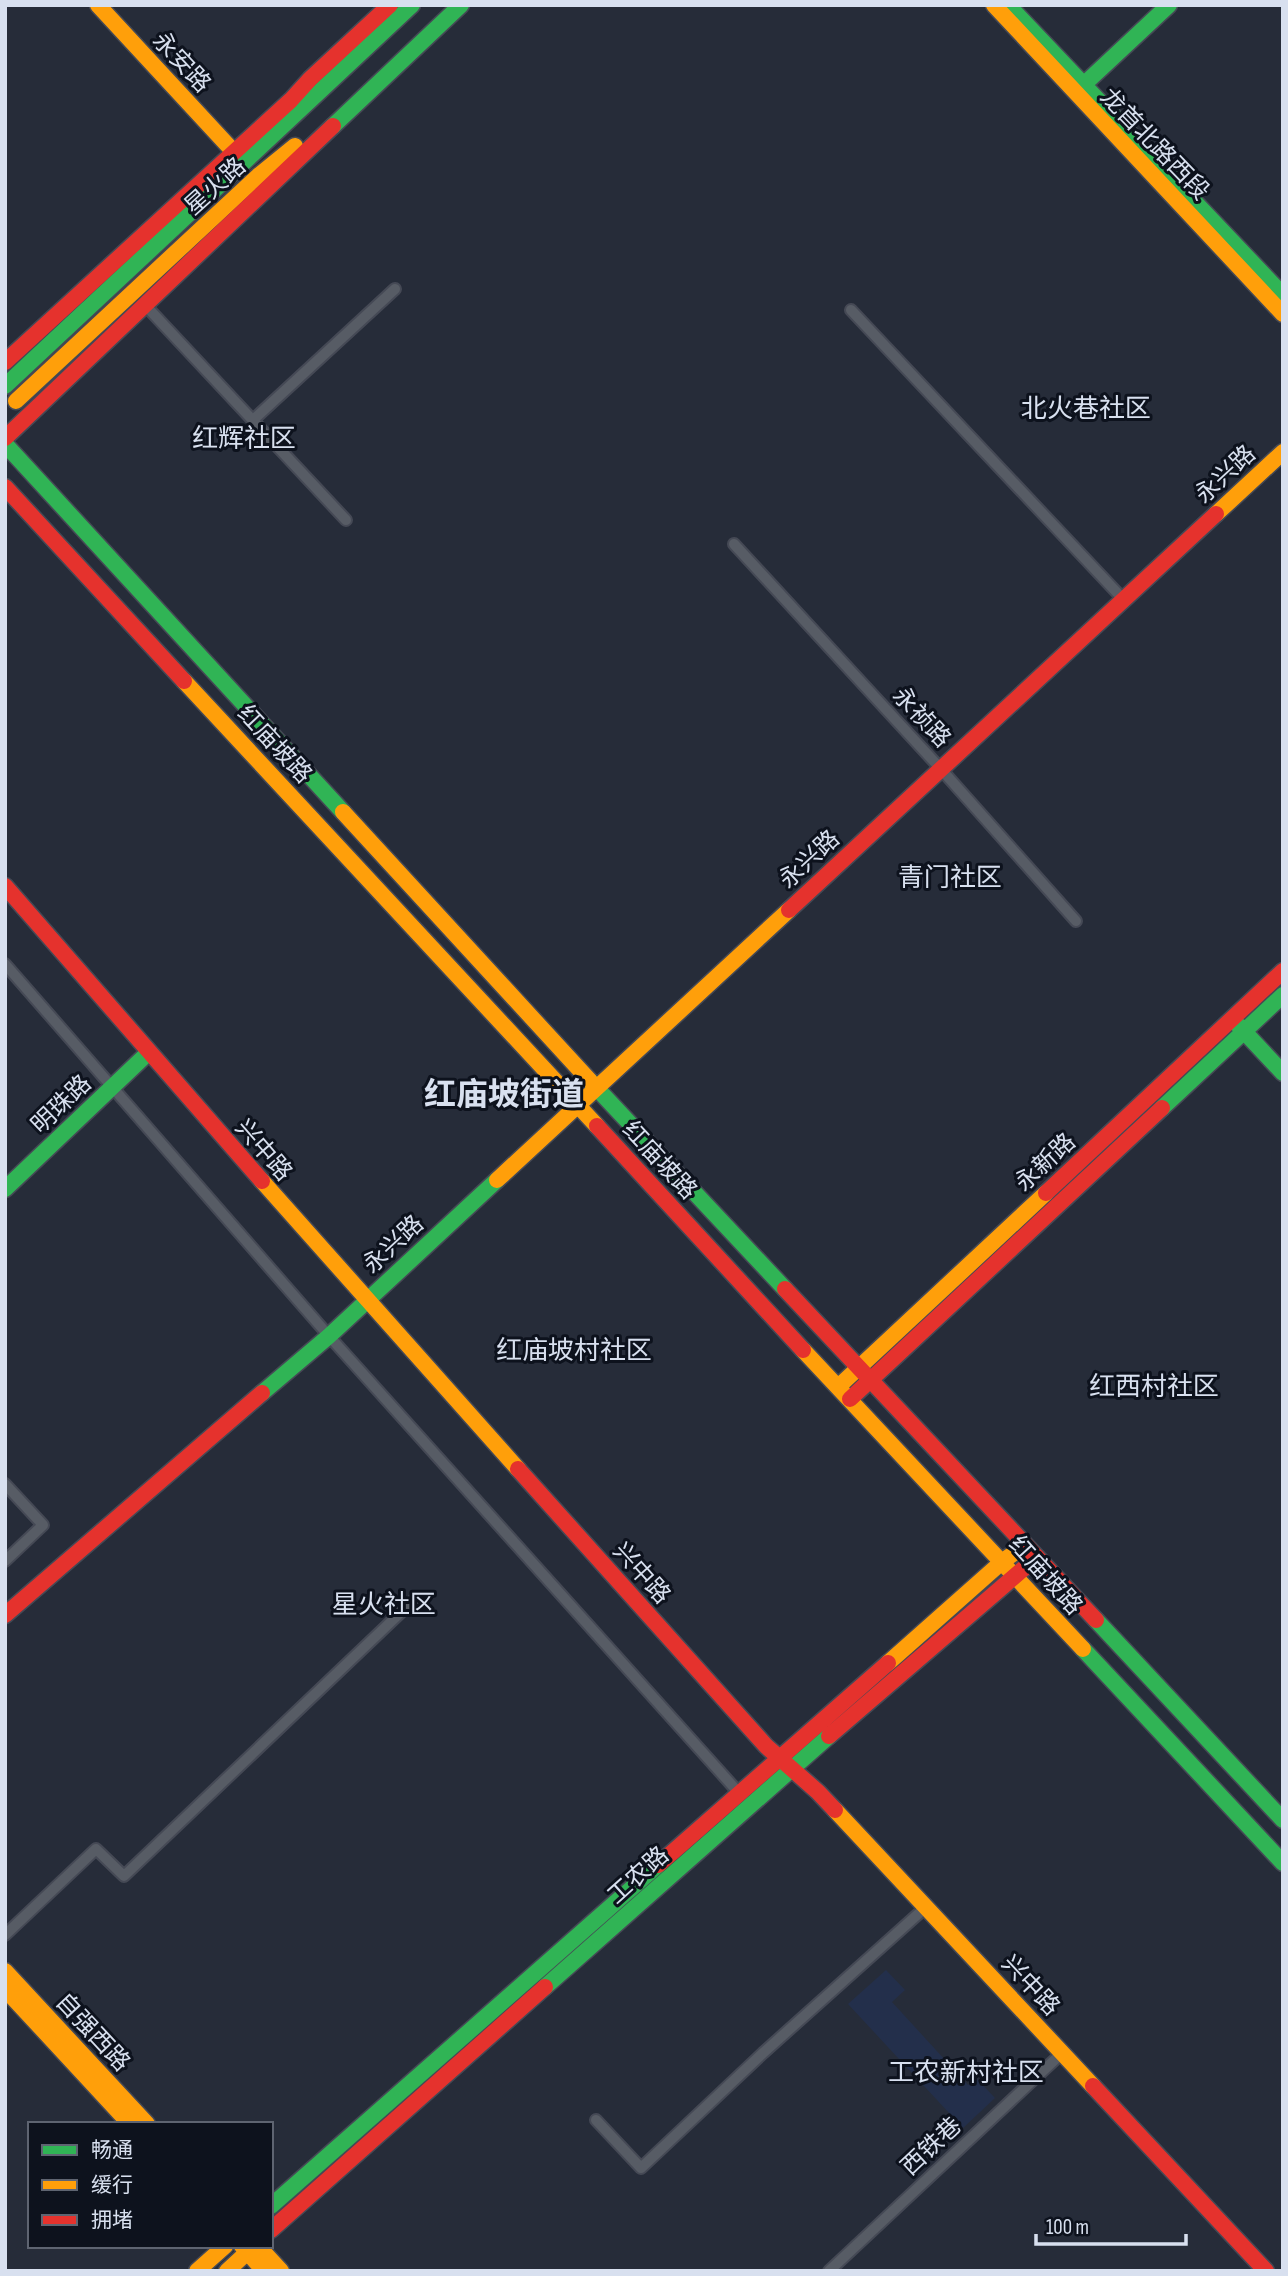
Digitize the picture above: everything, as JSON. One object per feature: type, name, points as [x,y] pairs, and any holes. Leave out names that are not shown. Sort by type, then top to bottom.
[{"type":"main road","name":"永安路","points":[[98,5],[233,150]]},
{"type":"main road","points":[[5,362],[233,150],[374,31],[390,5]]},
{"type":"main road","name":"星火路","points":[[5,386],[275,136],[374,31],[412,5]]},
{"type":"main road","name":"星火路","points":[[16,401],[258,176],[288,154],[446,5]]},
{"type":"main road","points":[[5,438],[461,5]]},
{"type":"main road","name":"龙首北路西段","points":[[994,5],[1283,295]]},
{"type":"main road","name":"龙首北路西段","points":[[1008,5],[1079,89],[1283,314]]},
{"type":"main road","points":[[1079,89],[1169,5]]},
{"type":"main road","points":[[275,136],[291,100]]},
{"type":"main road","points":[[288,167],[317,126]]},
{"type":"main road","name":"红庙坡路","points":[[5,444],[596,1086],[1283,1820]]},
{"type":"main road","name":"永兴路","points":[[5,1615],[329,1336],[1283,452]]},
{"type":"main road","name":"红庙坡路","points":[[5,487],[838,1387],[1283,1863]]},
{"type":"main road","name":"兴中路","points":[[5,886],[148,1053],[766,1746],[818,1792],[1266,2271]]},
{"type":"main road","name":"永新路","points":[[838,1387],[1283,971]]},
{"type":"main road","name":"永新路","points":[[850,1399],[1283,995]]},
{"type":"main road","points":[[1232,1018],[1283,1073]]},
{"type":"main road","name":"明珠路","points":[[5,1189],[148,1053]]},
{"type":"main road","name":"工农路","points":[[273,2228],[1003,1561],[1024,1546]]},
{"type":"main road","name":"工农路","points":[[273,2204],[739,1793],[785,1763],[1038,1557]]},
{"type":"main road","name":"自强西路","points":[[5,1971],[145,2122]]},
{"type":"main road","name":"自强西路","points":[[5,1989],[129,2122]]},
{"type":"main road","points":[[197,2271],[223,2248]]},
{"type":"main road","points":[[227,2271],[250,2248]]},
{"type":"main road","points":[[250,2248],[264,2271]]},
{"type":"main road","points":[[250,2248],[281,2271]]},
{"type":"street","points":[[253,420],[395,289]]},
{"type":"street","points":[[146,306],[346,520]]},
{"type":"street","points":[[851,310],[1123,599]]},
{"type":"street","name":"永祯路","points":[[734,544],[1076,921]]},
{"type":"street","points":[[5,964],[329,1336],[739,1793]]},
{"type":"street","points":[[5,1483],[43,1525],[5,1561]]},
{"type":"street","points":[[5,1935],[96,1849],[124,1876],[417,1597]]},
{"type":"street","points":[[596,2120],[641,2168],[763,2053],[926,1907]]},
{"type":"street","name":"西铁巷","points":[[828,2271],[1062,2053]]},
{"type":"shaded area","points":[[886,1970],[905,1990],[892,2002],[968,2085],[976,2078],[995,2098],[963,2128],[848,2004]]},
{"type":"traffic: fast","points":[[5,386],[412,5]]},
{"type":"traffic: fast","points":[[333,126],[461,5]]},
{"type":"traffic: fast","points":[[1008,5],[1283,295]]},
{"type":"traffic: fast","points":[[1078,90],[1169,5]]},
{"type":"traffic: fast","points":[[5,444],[343,812]]},
{"type":"traffic: fast","points":[[1162,1108],[1283,995]]},
{"type":"traffic: fast","points":[[1238,1025],[1283,1073]]},
{"type":"traffic: fast","points":[[5,1189],[148,1053]]},
{"type":"traffic: fast","points":[[590,1081],[785,1289]]},
{"type":"traffic: fast","points":[[262,1393],[329,1336],[497,1180]]},
{"type":"traffic: fast","points":[[1096,1620],[1283,1820]]},
{"type":"traffic: fast","points":[[1083,1649],[1283,1863]]},
{"type":"traffic: fast","points":[[545,1987],[829,1736]]},
{"type":"traffic: fast","points":[[273,2204],[658,1865]]},
{"type":"traffic: slow","points":[[98,5],[233,151]]},
{"type":"traffic: slow","points":[[994,5],[1283,314]]},
{"type":"traffic: slow","points":[[16,401],[258,176],[295,146]]},
{"type":"traffic: slow","points":[[1216,514],[1283,452]]},
{"type":"traffic: slow","points":[[184,681],[597,1126]]},
{"type":"traffic: slow","points":[[343,812],[590,1081]]},
{"type":"traffic: slow","points":[[497,1180],[789,910]]},
{"type":"traffic: slow","points":[[262,1181],[518,1469]]},
{"type":"traffic: slow","points":[[838,1387],[1046,1193]]},
{"type":"traffic: slow","points":[[803,1350],[1083,1649]]},
{"type":"traffic: slow","points":[[888,1663],[1003,1561],[1024,1546]]},
{"type":"traffic: slow","points":[[835,1810],[1093,2086]]},
{"type":"traffic: slow","points":[[5,1971],[145,2122]]},
{"type":"traffic: slow","points":[[5,1989],[128,2122]]},
{"type":"traffic: slow","points":[[197,2271],[223,2248]]},
{"type":"traffic: slow","points":[[244,2248],[264,2271]]},
{"type":"traffic: slow","points":[[227,2271],[252,2248]]},
{"type":"traffic: slow","points":[[260,2248],[281,2271]]},
{"type":"traffic: jam","points":[[5,362],[291,100],[390,5]]},
{"type":"traffic: jam","points":[[5,438],[333,126]]},
{"type":"traffic: jam","points":[[5,487],[184,681]]},
{"type":"traffic: jam","points":[[789,910],[1216,514]]},
{"type":"traffic: jam","points":[[5,886],[262,1181]]},
{"type":"traffic: jam","points":[[1046,1193],[1283,971]]},
{"type":"traffic: jam","points":[[850,1399],[1162,1108]]},
{"type":"traffic: jam","points":[[597,1126],[803,1350]]},
{"type":"traffic: jam","points":[[785,1289],[1096,1620]]},
{"type":"traffic: jam","points":[[5,1615],[262,1393]]},
{"type":"traffic: jam","points":[[518,1469],[766,1746],[835,1810]]},
{"type":"traffic: jam","points":[[829,1736],[1037,1557]]},
{"type":"traffic: jam","points":[[658,1865],[888,1663]]},
{"type":"traffic: jam","points":[[273,2228],[545,1987]]},
{"type":"traffic: jam","points":[[1093,2086],[1266,2271]]},
{"type":"district","name":"北火巷社区","points":[[1086,408]]},
{"type":"district","name":"红辉社区","points":[[244,438]]},
{"type":"district","name":"青门社区","points":[[950,877]]},
{"type":"district","name":"红庙坡街道","points":[[504,1094]]},
{"type":"district","name":"红庙坡村社区","points":[[574,1350]]},
{"type":"district","name":"红西村社区","points":[[1154,1386]]},
{"type":"district","name":"星火社区","points":[[384,1604]]},
{"type":"district","name":"工农新村社区","points":[[966,2072]]}]
